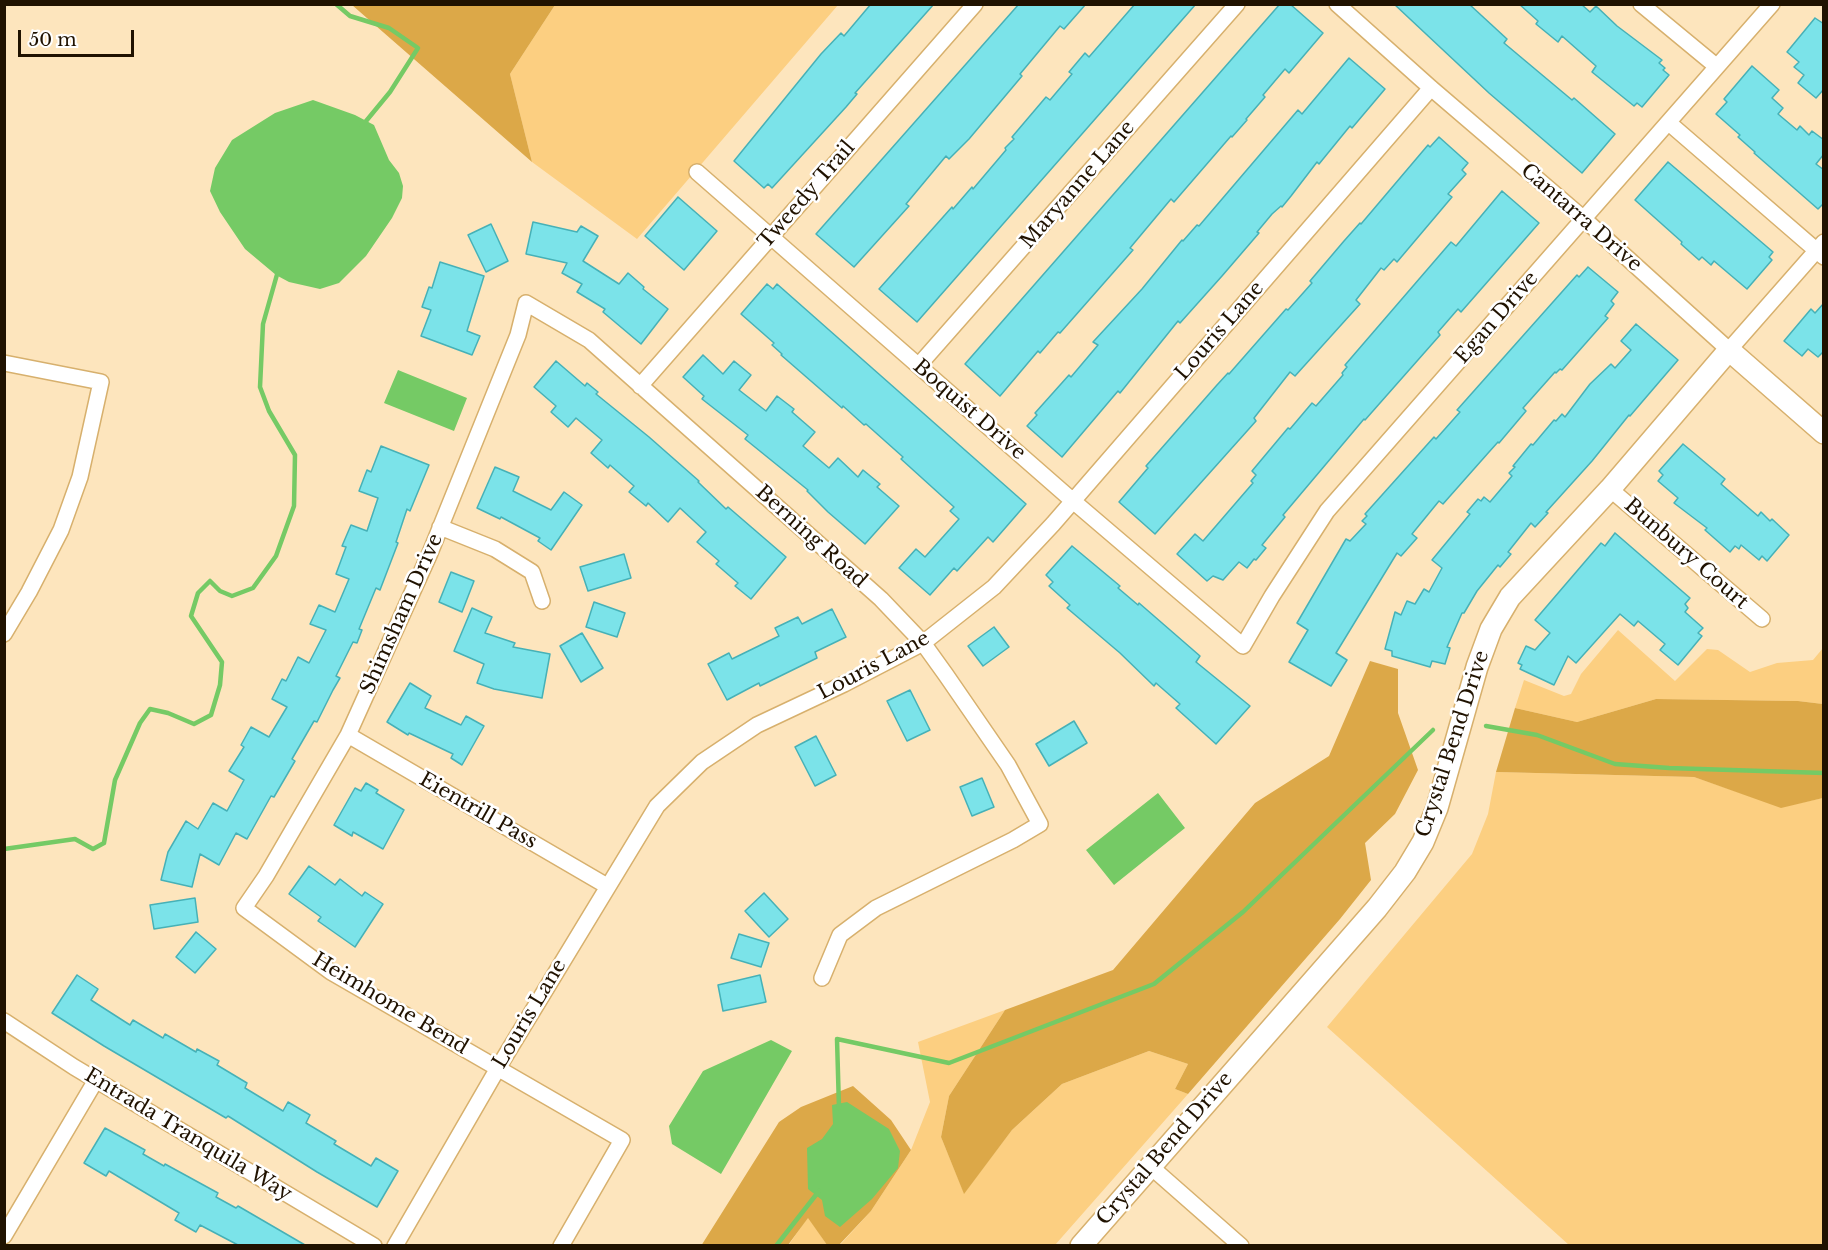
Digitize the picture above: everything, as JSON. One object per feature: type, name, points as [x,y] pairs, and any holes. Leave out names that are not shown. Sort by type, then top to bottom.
[{"type":"street","name":"Tweedy Trail","points":[[640,386],[975,4]]},
{"type":"street","name":"Maryanne Lane","points":[[919,365],[1237,4]]},
{"type":"street","name":"Cantarra Drive","points":[[1337,4],[1584,219],[1824,433]]},
{"type":"street","points":[[1641,4],[1716,66]]},
{"type":"street","name":"Egan Drive","points":[[1243,646],[1327,511],[1772,4]]},
{"type":"street","name":"Louris Lane","points":[[394,1245],[657,806],[702,762],[758,724],[923,644],[994,587],[1073,501],[1431,88]]},
{"type":"street","points":[[1669,123],[1821,249]]},
{"type":"street","name":"Boquist Drive","points":[[697,172],[1073,501],[1243,646]]},
{"type":"street","name":"Crystal Bend Drive","points":[[1081,1245],[1377,908],[1405,872],[1423,842],[1437,808],[1477,667],[1491,629],[1510,597],[1610,489],[1729,350],[1821,249]]},
{"type":"street","name":"Berning Road","points":[[526,303],[589,340],[882,600],[923,644],[946,675],[1008,765],[1040,824],[1013,840],[876,908],[840,935],[822,978]]},
{"type":"street","name":"Shimsham Drive","points":[[244,908],[266,876],[348,735],[440,527],[518,335],[526,303]]},
{"type":"street","points":[[4,363],[101,382],[80,477],[61,530],[4,634]]},
{"type":"street","name":"Bunbury Court","points":[[1610,489],[1762,619]]},
{"type":"street","points":[[440,527],[495,549],[532,572],[542,602]]},
{"type":"street","name":"Eientrill Pass","points":[[348,735],[607,886]]},
{"type":"street","name":"Heimhome Bend","points":[[244,908],[331,972],[622,1140],[561,1245]]},
{"type":"street","name":"Entrada Tranquila Way","points":[[4,1021],[96,1080],[374,1245]]},
{"type":"street","points":[[4,1236],[96,1080]]},
{"type":"street","points":[[1150,1166],[1241,1245]]},
{"type":"shaded area","points":[[352,5],[555,5],[510,74],[532,162]]},
{"type":"shaded area","points":[[555,5],[838,5],[637,239],[532,162],[510,74]]},
{"type":"shaded area","points":[[313,100],[355,115],[374,125],[389,160],[399,173],[403,186],[402,198],[392,218],[366,256],[339,283],[320,289],[289,282],[276,275],[245,249],[220,212],[210,191],[215,168],[232,140],[275,113]]},
{"type":"shaded area","points":[[398,370],[467,398],[454,431],[384,403]]},
{"type":"shaded area","points":[[1618,630],[1675,681],[1707,649],[1718,650],[1750,672],[1777,663],[1813,660],[1823,648],[1823,704],[1798,701],[1656,699],[1577,722],[1515,708],[1524,680],[1564,696],[1571,694],[1581,674]]},
{"type":"shaded area","points":[[1370,661],[1398,669],[1398,713],[1418,770],[1395,814],[1365,843],[1371,880],[1188,1094],[1175,1089],[1188,1064],[1149,1051],[1062,1084],[1012,1130],[964,1194],[941,1137],[949,1096],[1005,1010],[1113,970],[1255,803],[1329,756]]},
{"type":"shaded area","points":[[1656,699],[1798,701],[1823,704],[1823,798],[1781,808],[1694,777],[1496,772],[1515,708],[1577,722]]},
{"type":"shaded area","points":[[1496,772],[1694,777],[1781,807],[1823,798],[1823,1245],[1569,1245],[1327,1027],[1472,854],[1488,814]]},
{"type":"shaded area","points":[[1158,793],[1185,828],[1114,885],[1086,850]]},
{"type":"shaded area","points":[[1005,1010],[949,1096],[941,1137],[964,1193],[1012,1130],[1062,1084],[1149,1051],[1188,1064],[1175,1089],[1188,1094],[1055,1245],[839,1246],[871,1211],[911,1150],[930,1102],[918,1042]]},
{"type":"shaded area","points":[[771,1040],[792,1051],[721,1174],[672,1144],[669,1126],[703,1071]]},
{"type":"shaded area","points":[[853,1086],[891,1120],[911,1150],[871,1211],[839,1245],[827,1245],[808,1218],[788,1245],[701,1246],[779,1122],[801,1107]]},
{"type":"shaded area","points":[[847,1102],[889,1129],[900,1151],[898,1168],[872,1199],[840,1227],[825,1216],[822,1200],[808,1189],[807,1148],[822,1139],[833,1124],[832,1105]]},
{"type":"shaded area","points":[[808,1217],[827,1245],[788,1246]]},
{"type":"building","points":[[871,4],[934,4],[855,93],[857,94],[846,107],[772,188],[768,184],[764,188],[734,161],[821,54],[841,33],[844,36]]},
{"type":"building","points":[[1019,4],[1086,4],[1064,29],[1060,26],[969,139],[949,159],[946,156],[906,204],[909,206],[854,267],[816,234]]},
{"type":"building","points":[[1135,4],[1196,4],[917,322],[879,289],[952,207],[953,209],[972,187],[973,189],[1046,97],[1050,100],[1072,74],[1069,72],[1085,53],[1089,57]]},
{"type":"building","points":[[1280,4],[1290,4],[1323,33],[1289,73],[1285,69],[1263,95],[1265,97],[1247,120],[1174,202],[1171,199],[1130,248],[1133,250],[1060,333],[1058,332],[1040,353],[1038,351],[1000,396],[965,364]]},
{"type":"building","points":[[1394,4],[1469,4],[1507,39],[1504,43],[1572,100],[1574,98],[1615,134],[1582,173],[1489,93]]},
{"type":"building","points":[[1519,4],[1581,4],[1590,12],[1596,6],[1617,26],[1662,60],[1659,63],[1669,75],[1642,107],[1637,103],[1634,106],[1592,72],[1596,66],[1562,36],[1558,42],[1536,24],[1538,21]]},
{"type":"building","points":[[1815,18],[1824,24],[1824,89],[1816,98],[1798,83],[1804,75],[1794,67],[1799,62],[1787,52]]},
{"type":"building","points":[[1349,58],[1385,89],[1352,128],[1350,126],[1319,164],[1317,162],[1282,207],[1272,214],[1257,232],[1259,233],[1222,276],[1180,323],[1178,321],[1120,393],[1118,391],[1062,457],[1027,426],[1037,415],[1035,413],[1069,375],[1071,377],[1098,345],[1093,342],[1142,289],[1182,240],[1197,225],[1199,226],[1298,110],[1302,114]]},
{"type":"building","points":[[1752,66],[1779,90],[1772,98],[1783,108],[1778,114],[1797,130],[1800,126],[1809,135],[1812,131],[1824,140],[1824,154],[1816,164],[1824,170],[1824,203],[1818,209],[1754,153],[1738,137],[1740,135],[1716,114],[1727,102],[1724,99]]},
{"type":"building","points":[[1439,137],[1468,163],[1462,170],[1466,174],[1448,194],[1452,197],[1397,262],[1394,259],[1384,270],[1381,268],[1356,300],[1360,304],[1295,376],[1290,372],[1254,418],[1256,421],[1155,534],[1119,502],[1148,468],[1146,466],[1217,385],[1286,309],[1288,310],[1344,241],[1428,145],[1430,147]]},
{"type":"building","points":[[1668,162],[1773,252],[1769,257],[1772,260],[1747,289],[1714,261],[1711,265],[1702,257],[1699,260],[1635,200]]},
{"type":"building","points":[[1502,191],[1539,223],[1461,312],[1458,309],[1438,332],[1440,335],[1364,419],[1283,515],[1285,517],[1262,545],[1266,548],[1256,560],[1254,559],[1247,568],[1239,562],[1223,580],[1213,576],[1207,581],[1177,554],[1195,534],[1203,541],[1253,483],[1251,481],[1256,475],[1252,471],[1288,428],[1290,429],[1312,403],[1316,406],[1343,375],[1347,367],[1345,365],[1451,242],[1456,246]]},
{"type":"building","points":[[678,197],[717,231],[684,270],[645,236]]},
{"type":"building","points":[[533,222],[577,232],[581,226],[598,236],[583,261],[619,284],[628,273],[644,287],[643,289],[668,309],[641,344],[603,312],[605,309],[577,292],[582,284],[562,273],[567,263],[526,254]]},
{"type":"building","points":[[491,224],[508,261],[486,272],[468,235]]},
{"type":"building","points":[[440,262],[484,276],[467,331],[480,336],[472,355],[421,336],[431,310],[422,307],[429,287],[432,288]]},
{"type":"building","points":[[1588,267],[1618,292],[1611,301],[1614,304],[1605,316],[1608,318],[1562,370],[1555,372],[1523,408],[1526,411],[1443,504],[1439,501],[1412,534],[1417,538],[1401,556],[1397,553],[1336,653],[1347,660],[1331,686],[1289,662],[1308,630],[1297,623],[1346,539],[1350,541],[1366,524],[1362,521],[1367,516],[1365,514],[1434,437],[1436,439],[1460,412],[1457,410],[1577,275],[1579,277]]},
{"type":"building","points":[[767,284],[773,289],[777,284],[1026,504],[993,542],[988,537],[957,571],[954,568],[930,595],[899,568],[916,549],[925,557],[959,519],[950,511],[954,507],[866,424],[864,425],[843,406],[842,408],[781,355],[772,345],[774,343],[741,314]]},
{"type":"building","points":[[1824,303],[1824,351],[1818,357],[1808,349],[1802,356],[1784,341],[1811,309],[1815,313]]},
{"type":"building","points":[[1636,324],[1678,360],[1546,512],[1548,513],[1535,527],[1531,523],[1508,552],[1511,554],[1500,567],[1498,565],[1477,591],[1462,613],[1447,647],[1450,648],[1445,664],[1432,661],[1430,667],[1392,656],[1392,651],[1385,649],[1395,612],[1401,615],[1407,601],[1415,604],[1424,589],[1429,592],[1442,568],[1432,560],[1470,514],[1467,512],[1478,499],[1481,501],[1484,497],[1490,502],[1512,476],[1509,473],[1515,467],[1513,466],[1531,444],[1533,445],[1554,420],[1556,421],[1562,414],[1565,417],[1590,384],[1611,364],[1615,368],[1631,350],[1621,341]]},
{"type":"building","points":[[703,355],[723,374],[734,361],[751,375],[739,390],[766,411],[777,396],[794,409],[792,412],[815,432],[803,446],[829,468],[838,458],[858,477],[863,470],[880,484],[877,487],[899,506],[865,544],[828,512],[808,490],[745,439],[748,435],[702,399],[704,396],[683,377]]},
{"type":"building","points":[[556,361],[585,386],[587,383],[598,392],[596,394],[699,481],[726,509],[728,507],[786,557],[751,599],[735,586],[738,583],[716,564],[719,561],[697,542],[706,532],[680,508],[668,522],[648,503],[646,506],[629,492],[634,486],[610,465],[608,468],[591,453],[602,440],[576,418],[568,427],[551,412],[556,406],[534,387]]},
{"type":"building","points":[[1683,444],[1725,479],[1721,484],[1758,516],[1761,512],[1789,535],[1767,561],[1762,556],[1759,560],[1741,545],[1739,549],[1735,546],[1730,552],[1705,530],[1707,528],[1674,503],[1678,498],[1658,481],[1663,475],[1659,471]]},
{"type":"building","points":[[381,446],[429,465],[410,511],[407,509],[396,542],[398,543],[380,590],[376,588],[359,629],[362,630],[357,643],[353,642],[336,676],[340,678],[317,722],[314,721],[292,759],[295,761],[274,797],[271,796],[247,839],[236,833],[219,865],[200,854],[192,887],[161,880],[168,852],[186,821],[198,829],[213,803],[227,811],[244,780],[229,771],[244,747],[241,745],[251,727],[269,737],[287,707],[272,699],[282,679],[286,681],[298,657],[309,663],[326,630],[310,624],[319,605],[335,612],[349,579],[336,574],[346,547],[342,546],[351,525],[367,531],[378,498],[359,491],[367,470],[371,472]]},
{"type":"building","points":[[495,467],[519,477],[513,491],[551,510],[564,492],[582,505],[551,550],[538,541],[540,538],[501,517],[500,519],[477,508]]},
{"type":"building","points":[[1615,533],[1690,598],[1685,604],[1688,608],[1685,612],[1703,628],[1698,633],[1702,636],[1678,665],[1660,650],[1665,644],[1638,621],[1634,626],[1620,614],[1576,663],[1568,656],[1554,685],[1520,669],[1522,665],[1518,663],[1526,646],[1535,650],[1550,633],[1535,620],[1601,543],[1605,546]]},
{"type":"building","points":[[1072,546],[1120,586],[1118,588],[1138,605],[1139,603],[1200,656],[1196,662],[1250,706],[1216,744],[1176,708],[1180,704],[1156,683],[1154,686],[1120,653],[1067,608],[1070,605],[1049,586],[1053,582],[1046,575]]},
{"type":"building","points":[[624,554],[631,578],[588,591],[580,567]]},
{"type":"building","points":[[451,572],[474,581],[462,612],[439,602]]},
{"type":"building","points":[[594,602],[625,613],[617,637],[586,627]]},
{"type":"building","points":[[472,608],[492,617],[485,633],[515,643],[513,647],[550,654],[542,698],[494,689],[477,683],[484,664],[454,651]]},
{"type":"building","points":[[832,609],[846,637],[815,652],[817,658],[760,686],[759,683],[727,700],[708,664],[729,653],[732,659],[779,636],[775,628],[798,617],[802,624]]},
{"type":"building","points":[[994,627],[1009,647],[983,666],[968,646]]},
{"type":"building","points":[[582,633],[603,668],[581,682],[560,646]]},
{"type":"building","points":[[410,683],[431,696],[425,708],[461,725],[466,716],[484,726],[462,765],[451,758],[453,754],[409,733],[408,735],[387,722]]},
{"type":"building","points":[[910,690],[930,730],[907,741],[887,701]]},
{"type":"building","points":[[1074,721],[1087,743],[1049,766],[1036,744]]},
{"type":"building","points":[[816,736],[836,775],[815,786],[795,747]]},
{"type":"building","points":[[982,778],[994,807],[972,816],[960,787]]},
{"type":"building","points":[[366,783],[378,790],[376,793],[404,810],[383,849],[353,832],[352,836],[334,825],[355,788],[361,791]]},
{"type":"building","points":[[309,866],[335,885],[340,879],[362,896],[365,892],[383,904],[355,947],[318,921],[321,917],[289,894]]},
{"type":"building","points":[[764,893],[788,919],[769,937],[745,911]]},
{"type":"building","points":[[195,898],[198,922],[154,929],[150,905]]},
{"type":"building","points":[[196,932],[216,949],[195,973],[176,957]]},
{"type":"building","points":[[739,934],[769,943],[761,967],[731,958]]},
{"type":"building","points":[[77,975],[98,989],[91,1000],[130,1025],[133,1020],[163,1038],[165,1034],[196,1052],[197,1049],[219,1061],[217,1065],[247,1083],[245,1088],[283,1111],[288,1102],[310,1115],[306,1123],[336,1141],[334,1144],[371,1166],[376,1158],[398,1171],[377,1207],[52,1013]]},
{"type":"building","points":[[760,975],[766,1002],[723,1011],[718,985]]},
{"type":"building","points":[[105,1128],[145,1150],[143,1154],[218,1193],[216,1197],[236,1208],[238,1206],[305,1245],[238,1245],[200,1225],[196,1232],[175,1220],[179,1213],[109,1171],[106,1176],[84,1163]]},
{"type":"waterway","points":[[336,4],[350,16],[389,28],[418,48],[390,92],[362,126]]},
{"type":"waterway","points":[[4,849],[75,839],[93,849],[104,843],[115,780],[140,723],[150,709],[168,713],[194,724],[211,715],[220,685],[222,662],[191,616],[198,593],[210,581],[220,591],[232,596],[253,588],[276,556],[294,506],[295,455],[269,411],[260,387],[263,324],[278,271]]},
{"type":"waterway","points":[[1486,726],[1537,735],[1615,764],[1824,773]]},
{"type":"waterway","points":[[839,1108],[837,1039],[949,1063],[1154,984],[1243,912],[1433,730]]},
{"type":"waterway","points":[[776,1246],[819,1191]]}]
